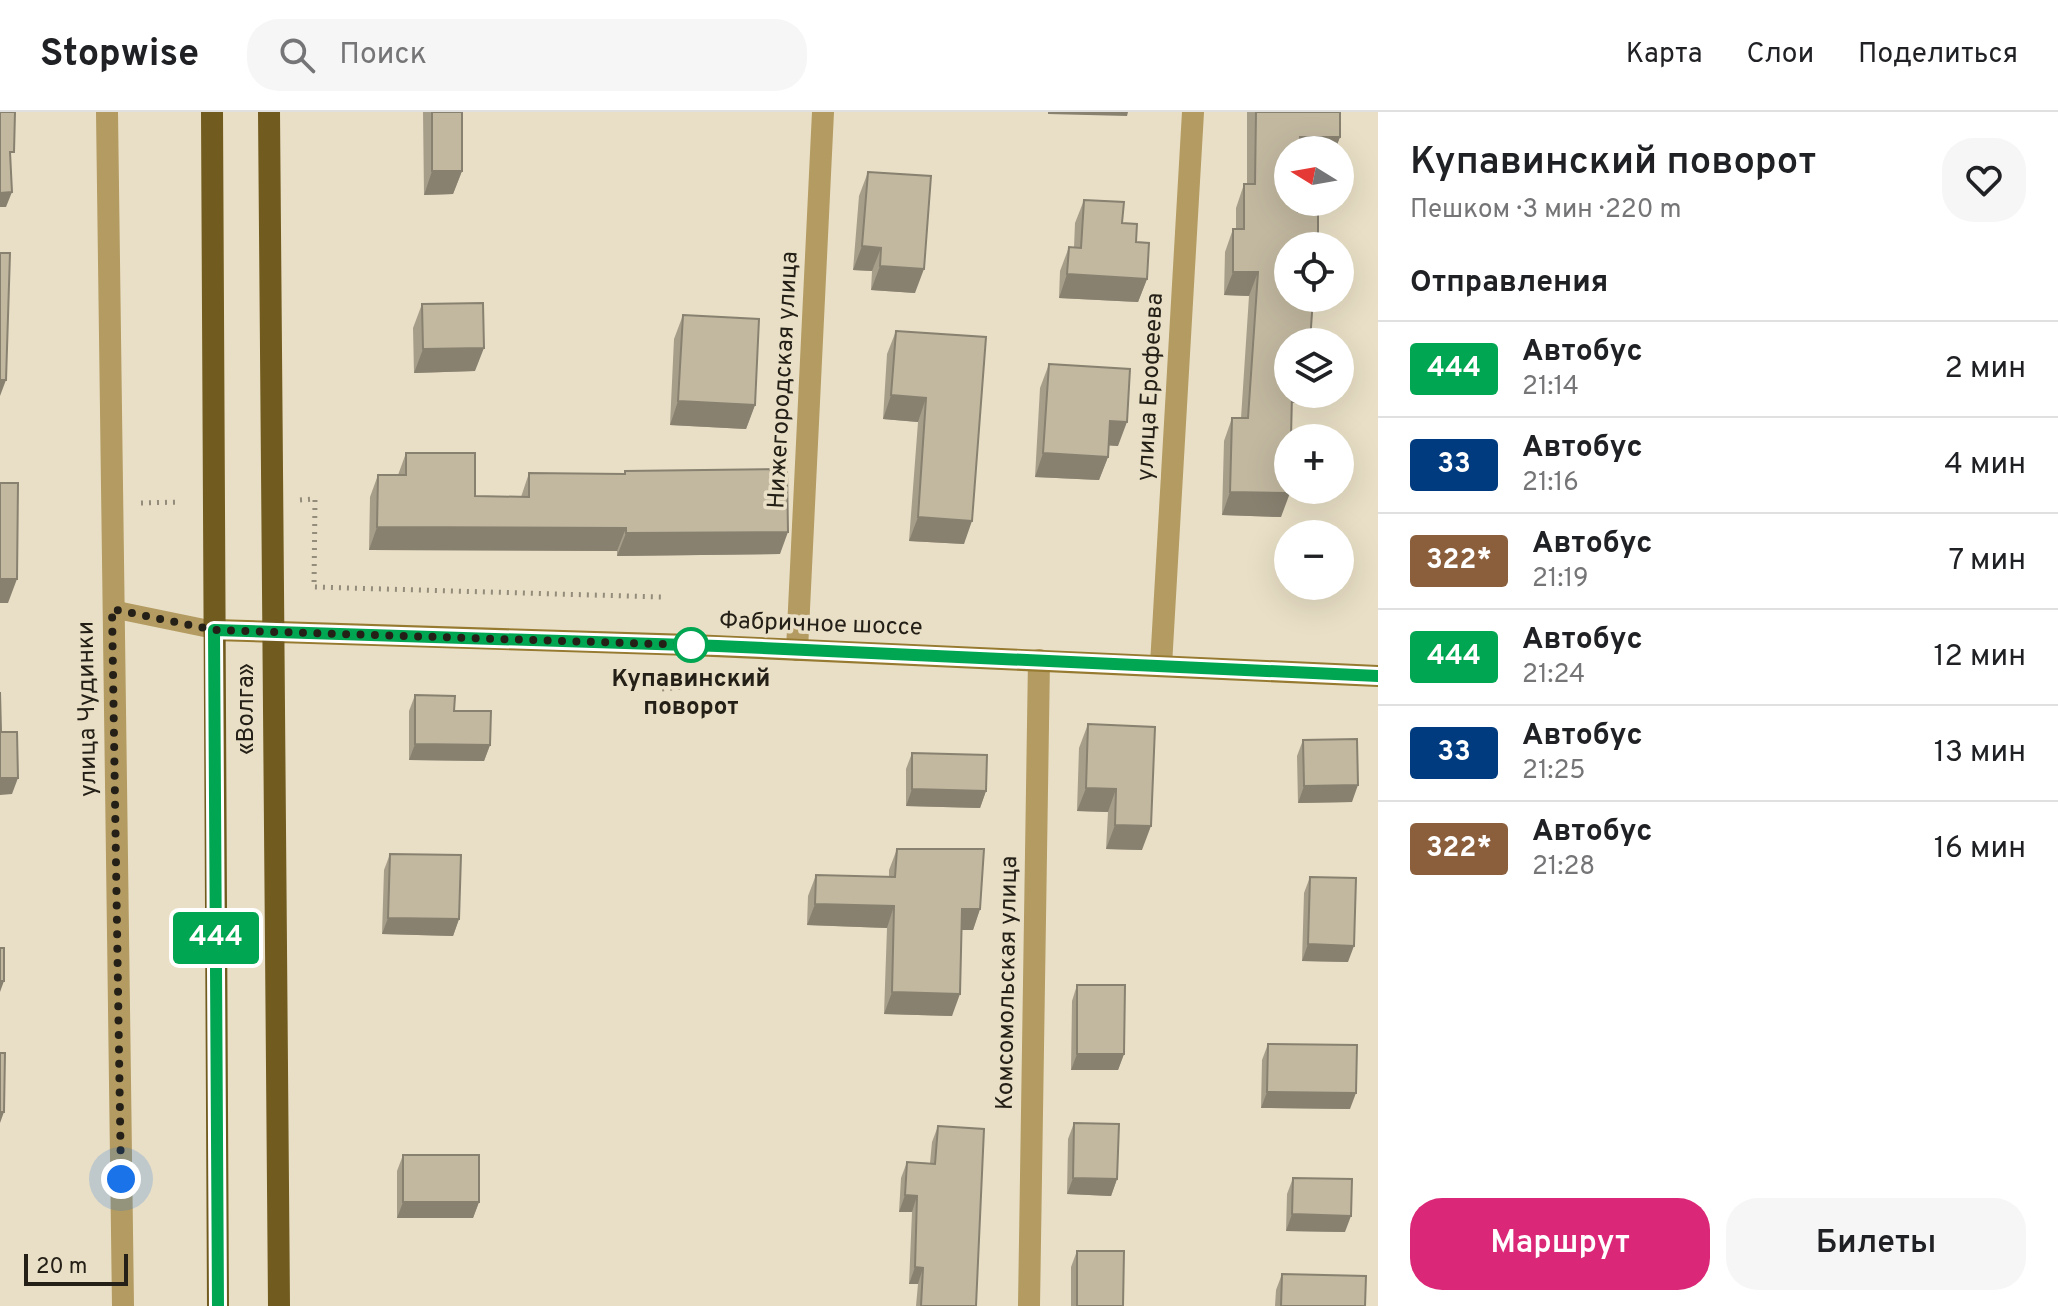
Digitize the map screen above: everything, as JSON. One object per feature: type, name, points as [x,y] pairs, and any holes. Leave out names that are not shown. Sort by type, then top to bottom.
[{"type":"highway","name":"«Волга»","points":[[212,112],[218,1306]]},
{"type":"highway","name":"«Волга»","points":[[269,112],[279,1306]]},
{"type":"main road","name":"Фабричное шоссе","points":[[214,630],[797,650],[1378,676]]},
{"type":"street","name":"улица Чудинки","points":[[107,112],[123,1306]]},
{"type":"street","name":"Нижегородская улица","points":[[797,650],[823,112]]},
{"type":"street","name":"улица Ерофеева","points":[[1161,665],[1193,112]]},
{"type":"street","name":"Комсомольская улица","points":[[1029,1306],[1039,660]]},
{"type":"lane","points":[[112,609],[214,630]]},
{"type":"path","points":[[300,500],[315,499],[314,587],[662,597]]},
{"type":"path","points":[[113,504],[180,502]]},
{"type":"path","points":[[662,689],[701,685]]},
{"type":"building","points":[[0,112],[15,112],[14,152],[10,152],[12,192],[0,193]]},
{"type":"building","points":[[432,112],[462,112],[462,171],[432,171]]},
{"type":"building","points":[[1256,112],[1340,112],[1340,136],[1274,136],[1274,216],[1318,216],[1318,232],[1274,232],[1274,312],[1312,312],[1311,328],[1274,328],[1274,408],[1292,408],[1291,424],[1274,424],[1274,493],[1230,492],[1232,418],[1248,418],[1258,272],[1233,272],[1233,229],[1244,229],[1244,184],[1255,184]]},
{"type":"building","points":[[868,172],[931,176],[924,269],[880,266],[881,248],[862,246]]},
{"type":"building","points":[[1084,200],[1124,202],[1122,223],[1137,224],[1136,242],[1149,243],[1147,279],[1067,274],[1069,247],[1081,248]]},
{"type":"building","points":[[0,253],[10,253],[6,380],[0,380]]},
{"type":"building","points":[[483,303],[484,348],[423,349],[422,304]]},
{"type":"building","points":[[683,315],[759,319],[755,405],[678,401]]},
{"type":"building","points":[[896,331],[986,337],[972,521],[918,517],[926,398],[891,395]]},
{"type":"building","points":[[1049,364],[1130,369],[1127,422],[1110,421],[1108,457],[1043,453]]},
{"type":"building","points":[[406,453],[475,453],[475,496],[529,497],[529,473],[625,474],[625,471],[787,469],[788,532],[626,533],[626,528],[377,527],[378,475],[406,475]]},
{"type":"building","points":[[0,483],[18,483],[17,579],[0,579]]},
{"type":"building","points":[[0,692],[1,732],[17,732],[18,778],[0,778]]},
{"type":"building","points":[[415,695],[455,696],[454,711],[491,711],[490,745],[415,744]]},
{"type":"building","points":[[1088,724],[1155,727],[1151,826],[1115,825],[1116,789],[1086,788]]},
{"type":"building","points":[[1357,739],[1358,785],[1304,786],[1303,740]]},
{"type":"building","points":[[912,753],[987,755],[986,791],[912,789]]},
{"type":"building","points":[[897,849],[984,849],[980,909],[962,909],[960,994],[892,992],[894,906],[815,904],[816,875],[895,877]]},
{"type":"building","points":[[390,854],[461,855],[459,919],[388,918]]},
{"type":"building","points":[[1310,877],[1356,878],[1354,946],[1308,944]]},
{"type":"building","points":[[0,948],[4,948],[4,981],[0,981]]},
{"type":"building","points":[[1077,985],[1125,985],[1124,1054],[1077,1054]]},
{"type":"building","points":[[1268,1044],[1357,1045],[1356,1093],[1267,1092]]},
{"type":"building","points":[[0,1053],[5,1053],[4,1112],[0,1112]]},
{"type":"building","points":[[1074,1123],[1119,1124],[1117,1179],[1073,1178]]},
{"type":"building","points":[[938,1126],[984,1129],[976,1306],[921,1306],[923,1268],[915,1267],[917,1196],[905,1195],[907,1162],[935,1164]]},
{"type":"building","points":[[403,1155],[479,1155],[479,1202],[403,1202]]},
{"type":"building","points":[[1293,1178],[1352,1179],[1351,1216],[1292,1214]]},
{"type":"building","points":[[1077,1251],[1124,1251],[1123,1306],[1077,1306]]},
{"type":"building","points":[[1282,1274],[1366,1276],[1365,1306],[1281,1306]]},
{"type":"bus line","name":"444","points":[[218,1306],[214,630],[718,646],[1378,676]]},
{"type":"place","name":"Купавинский поворот","points":[[691,645]]},
{"type":"route","points":[[121,1179],[112,609],[214,630],[691,645]]}]
